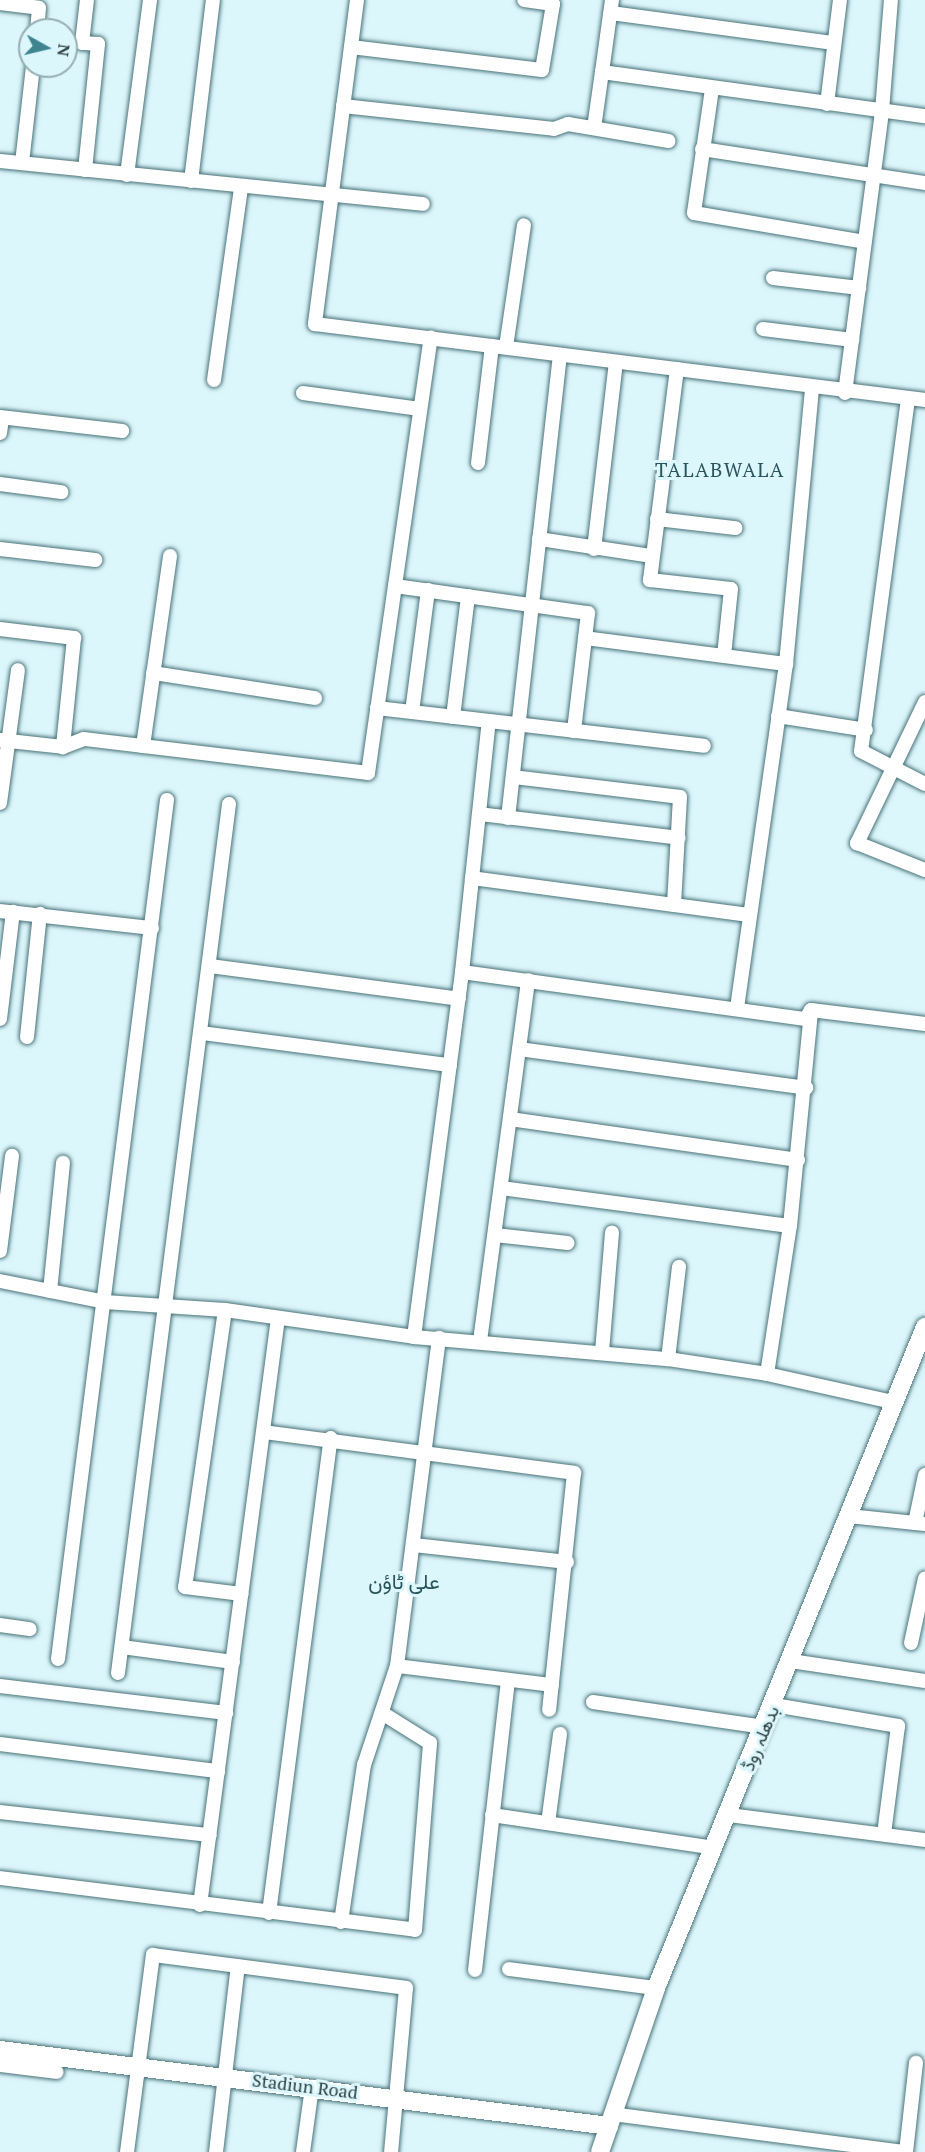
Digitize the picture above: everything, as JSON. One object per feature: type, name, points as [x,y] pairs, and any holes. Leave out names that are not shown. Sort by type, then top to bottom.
[{"type":"main road","name":"بدھلہ روڈ","points":[[600,2152],[656,1988],[774,1706],[892,1402],[925,1327]]},
{"type":"main road","name":"Stadiun Road","points":[[0,2050],[139,2064],[312,2087],[610,2120]]},
{"type":"street","points":[[85,170],[99,44],[82,43],[87,0]]},
{"type":"street","points":[[128,174],[150,0]]},
{"type":"street","points":[[191,182],[213,0]]},
{"type":"street","points":[[357,0],[315,324],[677,369],[845,393],[925,400]]},
{"type":"street","points":[[351,47],[542,70],[553,4],[524,0]]},
{"type":"street","points":[[827,104],[840,0]]},
{"type":"street","points":[[845,393],[882,111],[891,0]]},
{"type":"street","points":[[0,3],[17,2],[39,8],[38,18]]},
{"type":"street","points":[[594,128],[611,6],[834,43]]},
{"type":"street","points":[[602,72],[712,89],[925,116]]},
{"type":"street","points":[[22,163],[32,78]]},
{"type":"street","points":[[712,89],[694,213],[865,242]]},
{"type":"street","points":[[343,106],[554,129],[568,124],[669,141]]},
{"type":"street","points":[[702,149],[925,183]]},
{"type":"street","points":[[0,161],[423,204]]},
{"type":"street","points":[[214,380],[241,187]]},
{"type":"street","points":[[478,463],[524,225]]},
{"type":"street","points":[[772,278],[859,288]]},
{"type":"street","points":[[763,329],[852,340]]},
{"type":"street","points":[[5,740],[63,747],[84,739],[368,773],[430,338]]},
{"type":"street","points":[[508,818],[560,355]]},
{"type":"street","points":[[594,549],[616,363]]},
{"type":"street","points":[[677,369],[650,580],[731,589],[724,656]]},
{"type":"street","points":[[737,1008],[748,915],[786,664],[812,388]]},
{"type":"street","points":[[303,393],[420,409]]},
{"type":"street","points":[[908,399],[866,729],[861,751],[925,784]]},
{"type":"street","points":[[0,433],[1,417],[122,431]]},
{"type":"street","points":[[0,484],[61,492]]},
{"type":"street","points":[[657,519],[735,528]]},
{"type":"street","points":[[539,539],[652,556]]},
{"type":"street","points":[[0,549],[95,560]]},
{"type":"street","points":[[143,746],[170,556]]},
{"type":"street","points":[[395,586],[588,613],[574,731]]},
{"type":"street","points":[[412,712],[428,590]]},
{"type":"street","points":[[453,717],[468,596]]},
{"type":"street","points":[[0,629],[74,638],[63,747]]},
{"type":"street","points":[[585,638],[786,664]]},
{"type":"street","points":[[0,803],[5,740],[18,670]]},
{"type":"street","points":[[153,673],[315,698]]},
{"type":"street","points":[[925,702],[857,843],[925,870]]},
{"type":"street","points":[[377,708],[704,746]]},
{"type":"street","points":[[778,716],[866,729]]},
{"type":"street","points":[[414,1337],[459,999],[489,721]]},
{"type":"street","points":[[513,777],[680,797],[674,905]]},
{"type":"street","points":[[58,1659],[167,800]]},
{"type":"street","points":[[118,1672],[202,1034],[228,804]]},
{"type":"street","points":[[479,814],[679,838]]},
{"type":"street","points":[[472,878],[748,915]]},
{"type":"street","points":[[0,1018],[7,912],[152,928]]},
{"type":"street","points":[[27,1037],[40,914]]},
{"type":"street","points":[[210,966],[459,999]]},
{"type":"street","points":[[462,972],[806,1019],[811,1010]]},
{"type":"street","points":[[480,1341],[528,980]]},
{"type":"street","points":[[811,1010],[925,1024]]},
{"type":"street","points":[[767,1374],[798,1160],[811,1010]]},
{"type":"street","points":[[202,1034],[450,1065]]},
{"type":"street","points":[[519,1049],[806,1088]]},
{"type":"street","points":[[510,1119],[798,1160]]},
{"type":"street","points":[[0,1251],[12,1156]]},
{"type":"street","points":[[50,1291],[63,1163]]},
{"type":"street","points":[[501,1188],[790,1226]]},
{"type":"street","points":[[603,1352],[612,1232]]},
{"type":"street","points":[[495,1235],[568,1244]]},
{"type":"street","points":[[668,1359],[679,1267]]},
{"type":"street","points":[[0,1281],[105,1302],[225,1310],[414,1337],[668,1359],[767,1374],[892,1402]]},
{"type":"street","points":[[225,1310],[185,1587],[242,1594]]},
{"type":"street","points":[[200,1905],[278,1318]]},
{"type":"street","points":[[341,1922],[364,1765],[397,1666],[427,1452],[439,1338]]},
{"type":"street","points":[[264,1432],[332,1438],[574,1473],[567,1562],[549,1710]]},
{"type":"street","points":[[269,1913],[332,1438]]},
{"type":"street","points":[[849,1516],[920,1523],[925,1475]]},
{"type":"street","points":[[414,1545],[567,1562]]},
{"type":"street","points":[[911,1643],[925,1578]]},
{"type":"street","points":[[0,1625],[30,1629]]},
{"type":"street","points":[[122,1647],[233,1662]]},
{"type":"street","points":[[791,1661],[925,1682]]},
{"type":"street","points":[[397,1666],[552,1685]]},
{"type":"street","points":[[475,1970],[508,1680]]},
{"type":"street","points":[[0,1686],[226,1713]]},
{"type":"street","points":[[593,1702],[764,1727]]},
{"type":"street","points":[[774,1706],[898,1726],[884,1834]]},
{"type":"street","points":[[0,1878],[200,1905],[415,1930],[430,1743],[382,1713]]},
{"type":"street","points":[[548,1823],[560,1734]]},
{"type":"street","points":[[0,1744],[218,1771]]},
{"type":"street","points":[[0,1812],[210,1835]]},
{"type":"street","points":[[492,1815],[716,1848]]},
{"type":"street","points":[[729,1815],[925,1840]]},
{"type":"street","points":[[127,2152],[153,1955],[406,1988],[391,2152]]},
{"type":"street","points":[[216,2152],[238,1966]]},
{"type":"street","points":[[509,1969],[656,1988]]},
{"type":"street","points":[[610,2120],[876,2151],[905,2152],[916,2063]]},
{"type":"street","points":[[0,2064],[57,2072]]},
{"type":"street","points":[[303,2152],[312,2087]]},
{"type":"district","name":"TALABWALA","points":[[720,469]]},
{"type":"district","name":"علی ٹاؤن","points":[[404,1581]]}]
